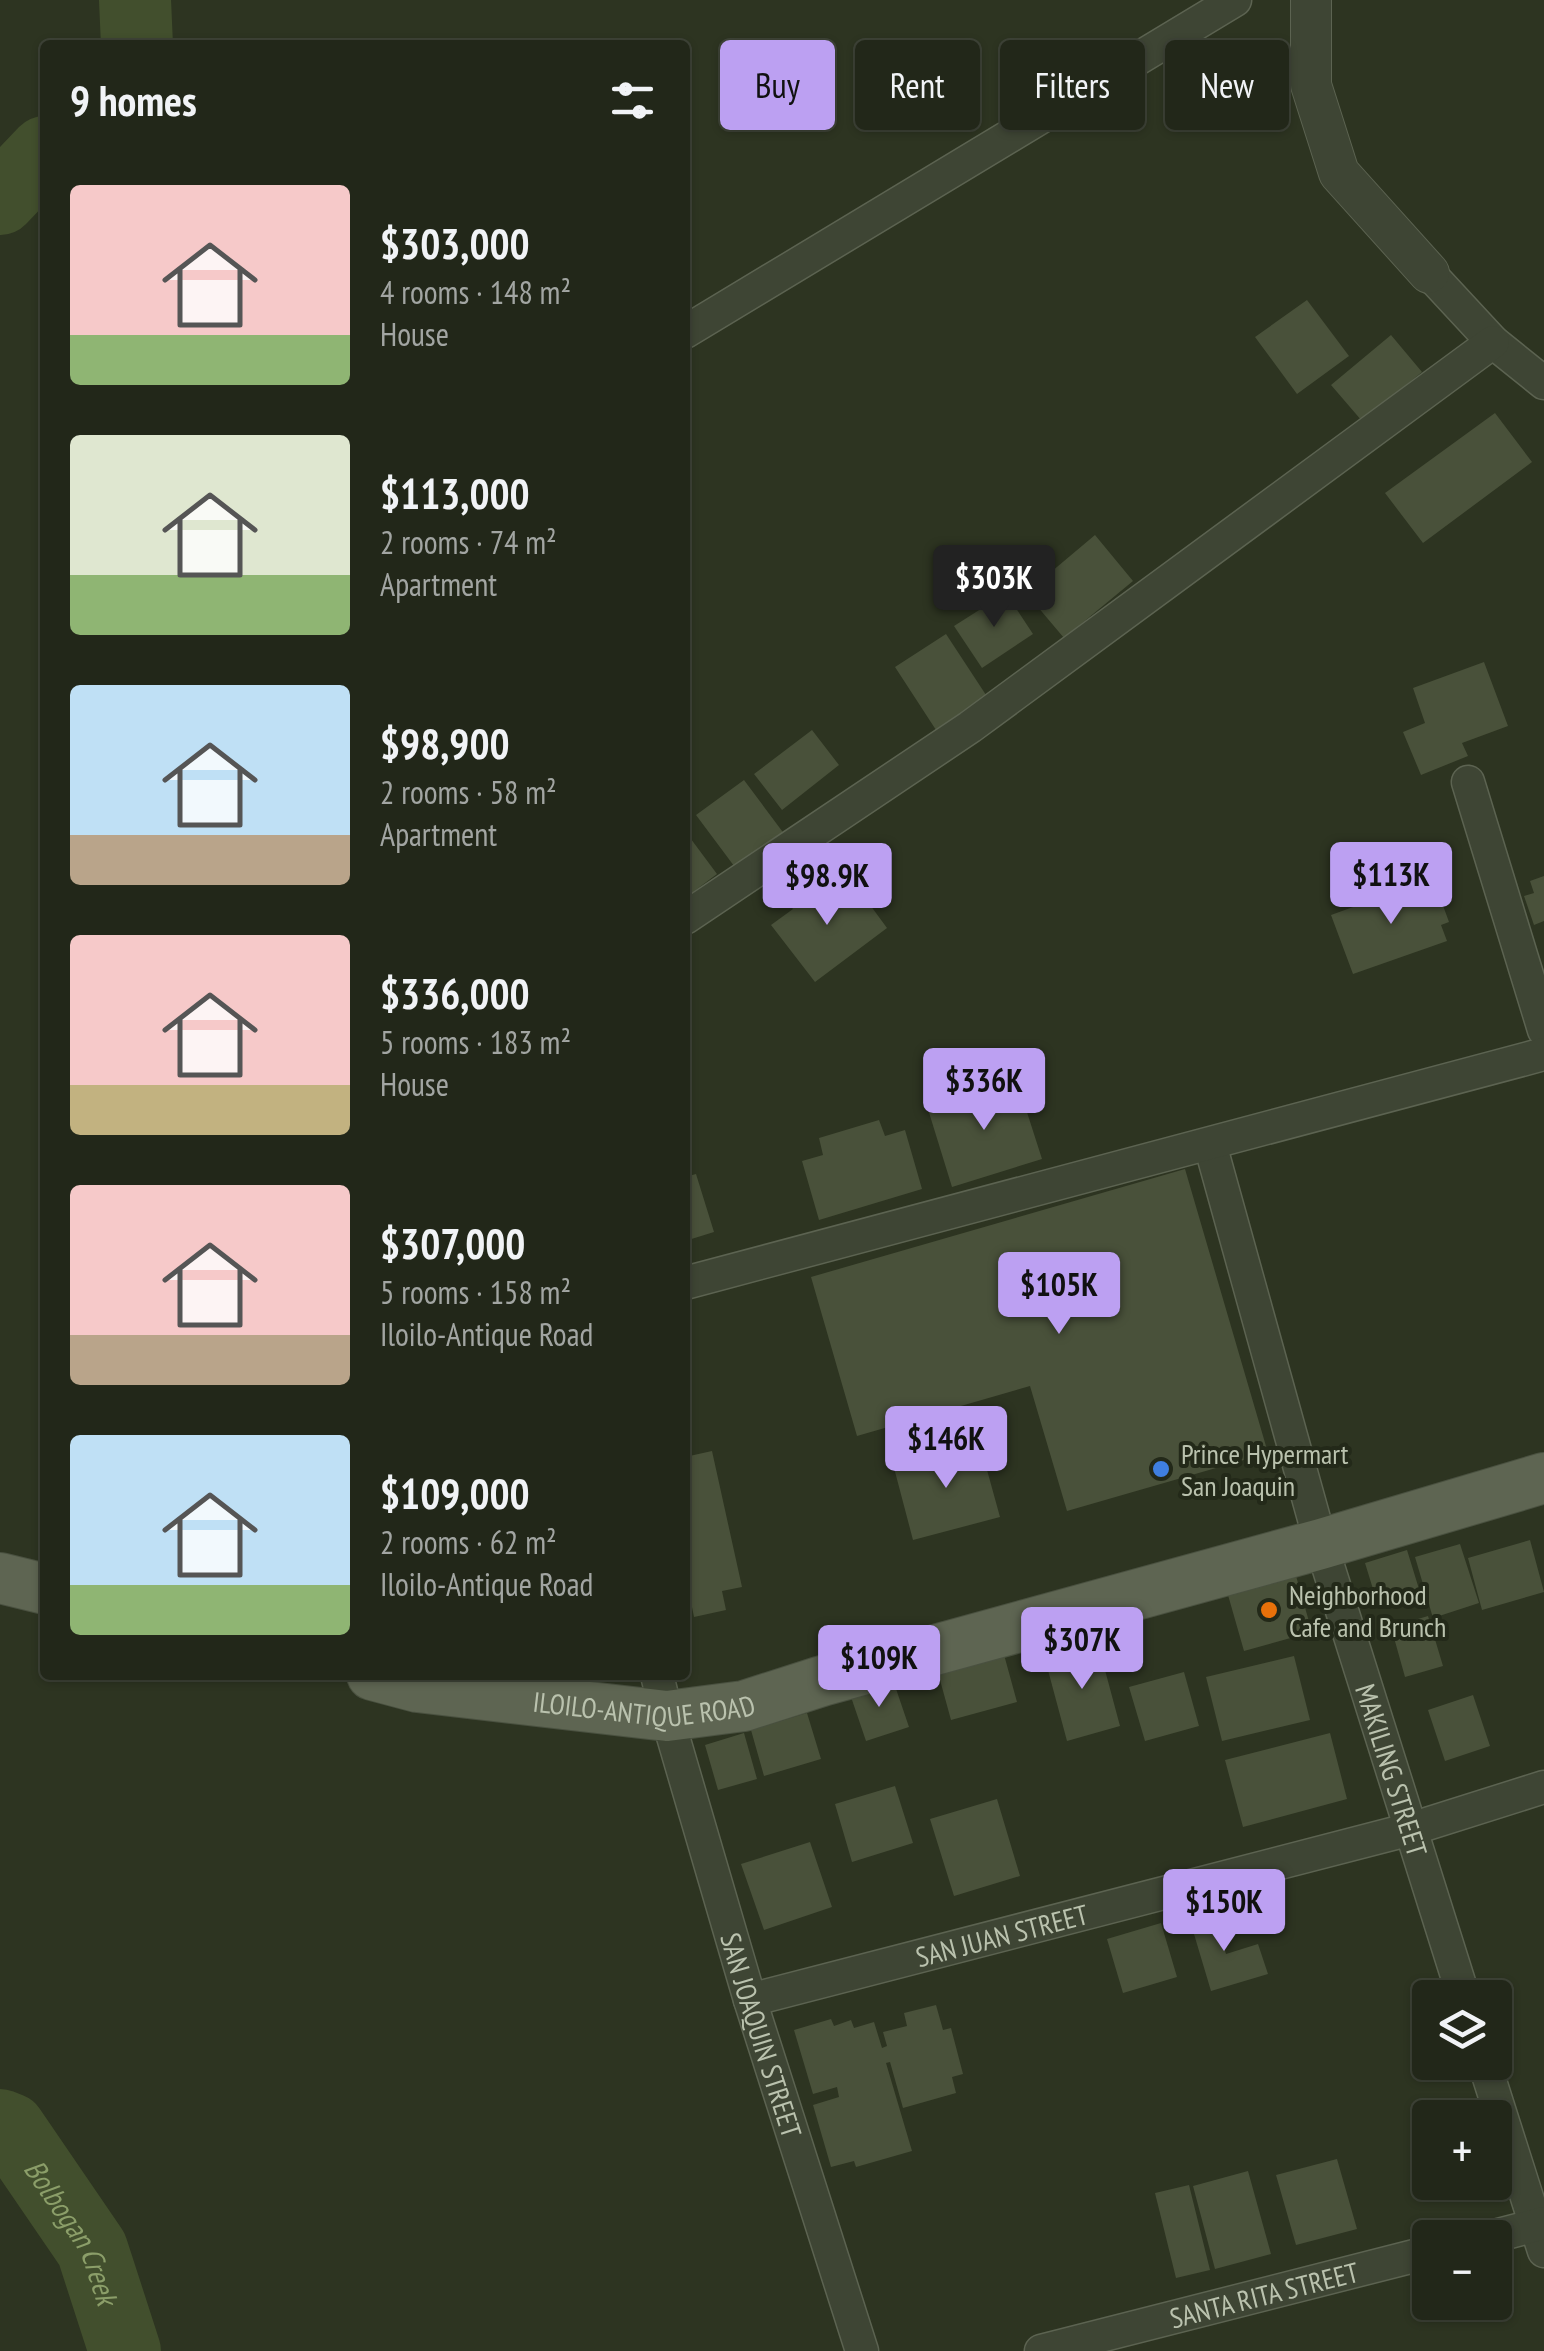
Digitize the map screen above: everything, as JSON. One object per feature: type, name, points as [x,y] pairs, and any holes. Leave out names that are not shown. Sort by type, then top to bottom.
[{"type":"main road","name":"ILOILO-ANTIQUE ROAD","points":[[391,1680],[417,1687],[662,1696],[744,1706],[1544,1478]]},
{"type":"main road","points":[[0,1578],[40,1587]]},
{"type":"street","points":[[690,329],[1235,0]]},
{"type":"street","points":[[1311,0],[1311,85],[1339,173],[1493,342],[1544,383]]},
{"type":"street","points":[[690,915],[970,727],[1493,342]]},
{"type":"street","points":[[1468,782],[1544,1030]]},
{"type":"street","points":[[690,1282],[1544,1054]]},
{"type":"street","name":"MAKILING STREET","points":[[1210,1144],[1321,1544],[1458,1980]]},
{"type":"street","name":"SAN JOAQUIN STREET","points":[[662,1696],[750,2000],[862,2351]]},
{"type":"street","name":"SAN JUAN STREET","points":[[750,2000],[1410,1829],[1544,1787]]},
{"type":"street","points":[[1490,2080],[1541,2233],[1512,2236]]},
{"type":"street","name":"SANTA RITA STREET","points":[[1041,2351],[1412,2257]]},
{"type":"building","points":[[1307,300],[1349,356],[1297,394],[1255,337]]},
{"type":"building","points":[[1391,335],[1422,372],[1362,421],[1331,385]]},
{"type":"building","points":[[1495,413],[1532,462],[1423,543],[1385,493]]},
{"type":"building","points":[[1095,535],[1133,581],[1064,638],[1026,593]]},
{"type":"building","points":[[1006,593],[1033,634],[982,668],[954,626]]},
{"type":"building","points":[[946,634],[988,698],[936,730],[895,667]]},
{"type":"building","points":[[1484,662],[1508,726],[1462,743],[1468,756],[1421,775],[1403,732],[1425,723],[1413,688]]},
{"type":"building","points":[[812,730],[839,765],[782,810],[754,774]]},
{"type":"building","points":[[744,780],[788,839],[740,874],[696,815]]},
{"type":"building","points":[[690,838],[717,874],[690,894]]},
{"type":"building","points":[[1544,876],[1544,921],[1534,925],[1524,896],[1534,893],[1530,881]]},
{"type":"building","points":[[833,879],[854,906],[865,898],[887,928],[815,982],[771,925],[793,909],[788,903],[812,886],[816,891]]},
{"type":"building","points":[[1425,881],[1433,903],[1441,900],[1449,922],[1441,925],[1447,941],[1353,974],[1331,915]]},
{"type":"building","points":[[1016,1078],[1042,1159],[952,1187],[927,1106]]},
{"type":"building","points":[[879,1120],[885,1136],[905,1130],[922,1189],[819,1220],[802,1161],[823,1155],[819,1138]]},
{"type":"building","points":[[1185,1169],[1268,1453],[1067,1511],[1030,1386],[857,1436],[811,1277]]},
{"type":"building","points":[[696,1174],[714,1232],[690,1239],[690,1176]]},
{"type":"building","points":[[979,1441],[1000,1517],[913,1540],[893,1464]]},
{"type":"building","points":[[712,1451],[742,1587],[722,1591],[726,1610],[694,1617],[690,1597],[690,1456]]},
{"type":"building","points":[[1530,1540],[1544,1592],[1482,1610],[1468,1558]]},
{"type":"building","points":[[1460,1544],[1479,1603],[1433,1618],[1415,1557]]},
{"type":"building","points":[[1407,1550],[1419,1589],[1377,1602],[1365,1563]]},
{"type":"building","name":"Neighborhood Cafe and Brunch","points":[[1294,1569],[1312,1632],[1244,1651],[1226,1588]]},
{"type":"building","points":[[1428,1616],[1443,1666],[1405,1677],[1391,1627]]},
{"type":"building","points":[[1098,1644],[1120,1726],[1067,1741],[1045,1659]]},
{"type":"building","points":[[1003,1651],[1017,1702],[951,1720],[937,1669]]},
{"type":"building","points":[[1294,1656],[1310,1720],[1222,1741],[1206,1677]]},
{"type":"building","points":[[1184,1672],[1199,1726],[1145,1741],[1129,1687]]},
{"type":"building","points":[[893,1680],[909,1727],[866,1741],[850,1694]]},
{"type":"building","points":[[1473,1695],[1490,1746],[1445,1761],[1428,1710]]},
{"type":"building","points":[[807,1713],[821,1759],[764,1776],[751,1730]]},
{"type":"building","points":[[744,1733],[757,1779],[718,1790],[705,1745]]},
{"type":"building","points":[[1330,1733],[1347,1799],[1243,1827],[1225,1760]]},
{"type":"building","points":[[895,1786],[913,1843],[852,1862],[835,1804]]},
{"type":"building","points":[[997,1799],[1020,1876],[954,1896],[930,1819]]},
{"type":"building","points":[[810,1842],[832,1907],[764,1930],[741,1864]]},
{"type":"building","points":[[1212,1907],[1226,1954],[1258,1944],[1268,1974],[1211,1991],[1188,1914]]},
{"type":"building","points":[[1161,1923],[1177,1977],[1123,1993],[1107,1939]]},
{"type":"building","points":[[936,2005],[943,2030],[951,2028],[963,2074],[952,2077],[956,2093],[903,2108],[890,2062],[886,2063],[912,2151],[856,2167],[854,2161],[831,2167],[813,2105],[839,2097],[837,2087],[813,2094],[794,2030],[831,2019],[834,2026],[851,2020],[854,2028],[874,2022],[882,2048],[887,2046],[883,2032],[907,2026],[904,2013]]},
{"type":"building","points":[[1337,2159],[1357,2229],[1296,2245],[1276,2175]]},
{"type":"building","points":[[1248,2171],[1271,2254],[1215,2269],[1193,2186]]},
{"type":"building","points":[[1189,2185],[1210,2270],[1176,2278],[1155,2193]]},
{"type":"waterway","name":"Bolbogan Creek","points":[[135,0],[137,40]]},
{"type":"waterway","name":"Bolbogan Creek","points":[[0,199],[40,157]]},
{"type":"waterway","name":"Bolbogan Creek","points":[[0,2125],[10,2129],[92,2249],[125,2351]]},
{"type":"place","name":"Prince Hypermart San Joaquin","points":[[1161,1469]]},
{"type":"place","name":"Neighborhood Cafe and Brunch","points":[[1269,1610]]}]
